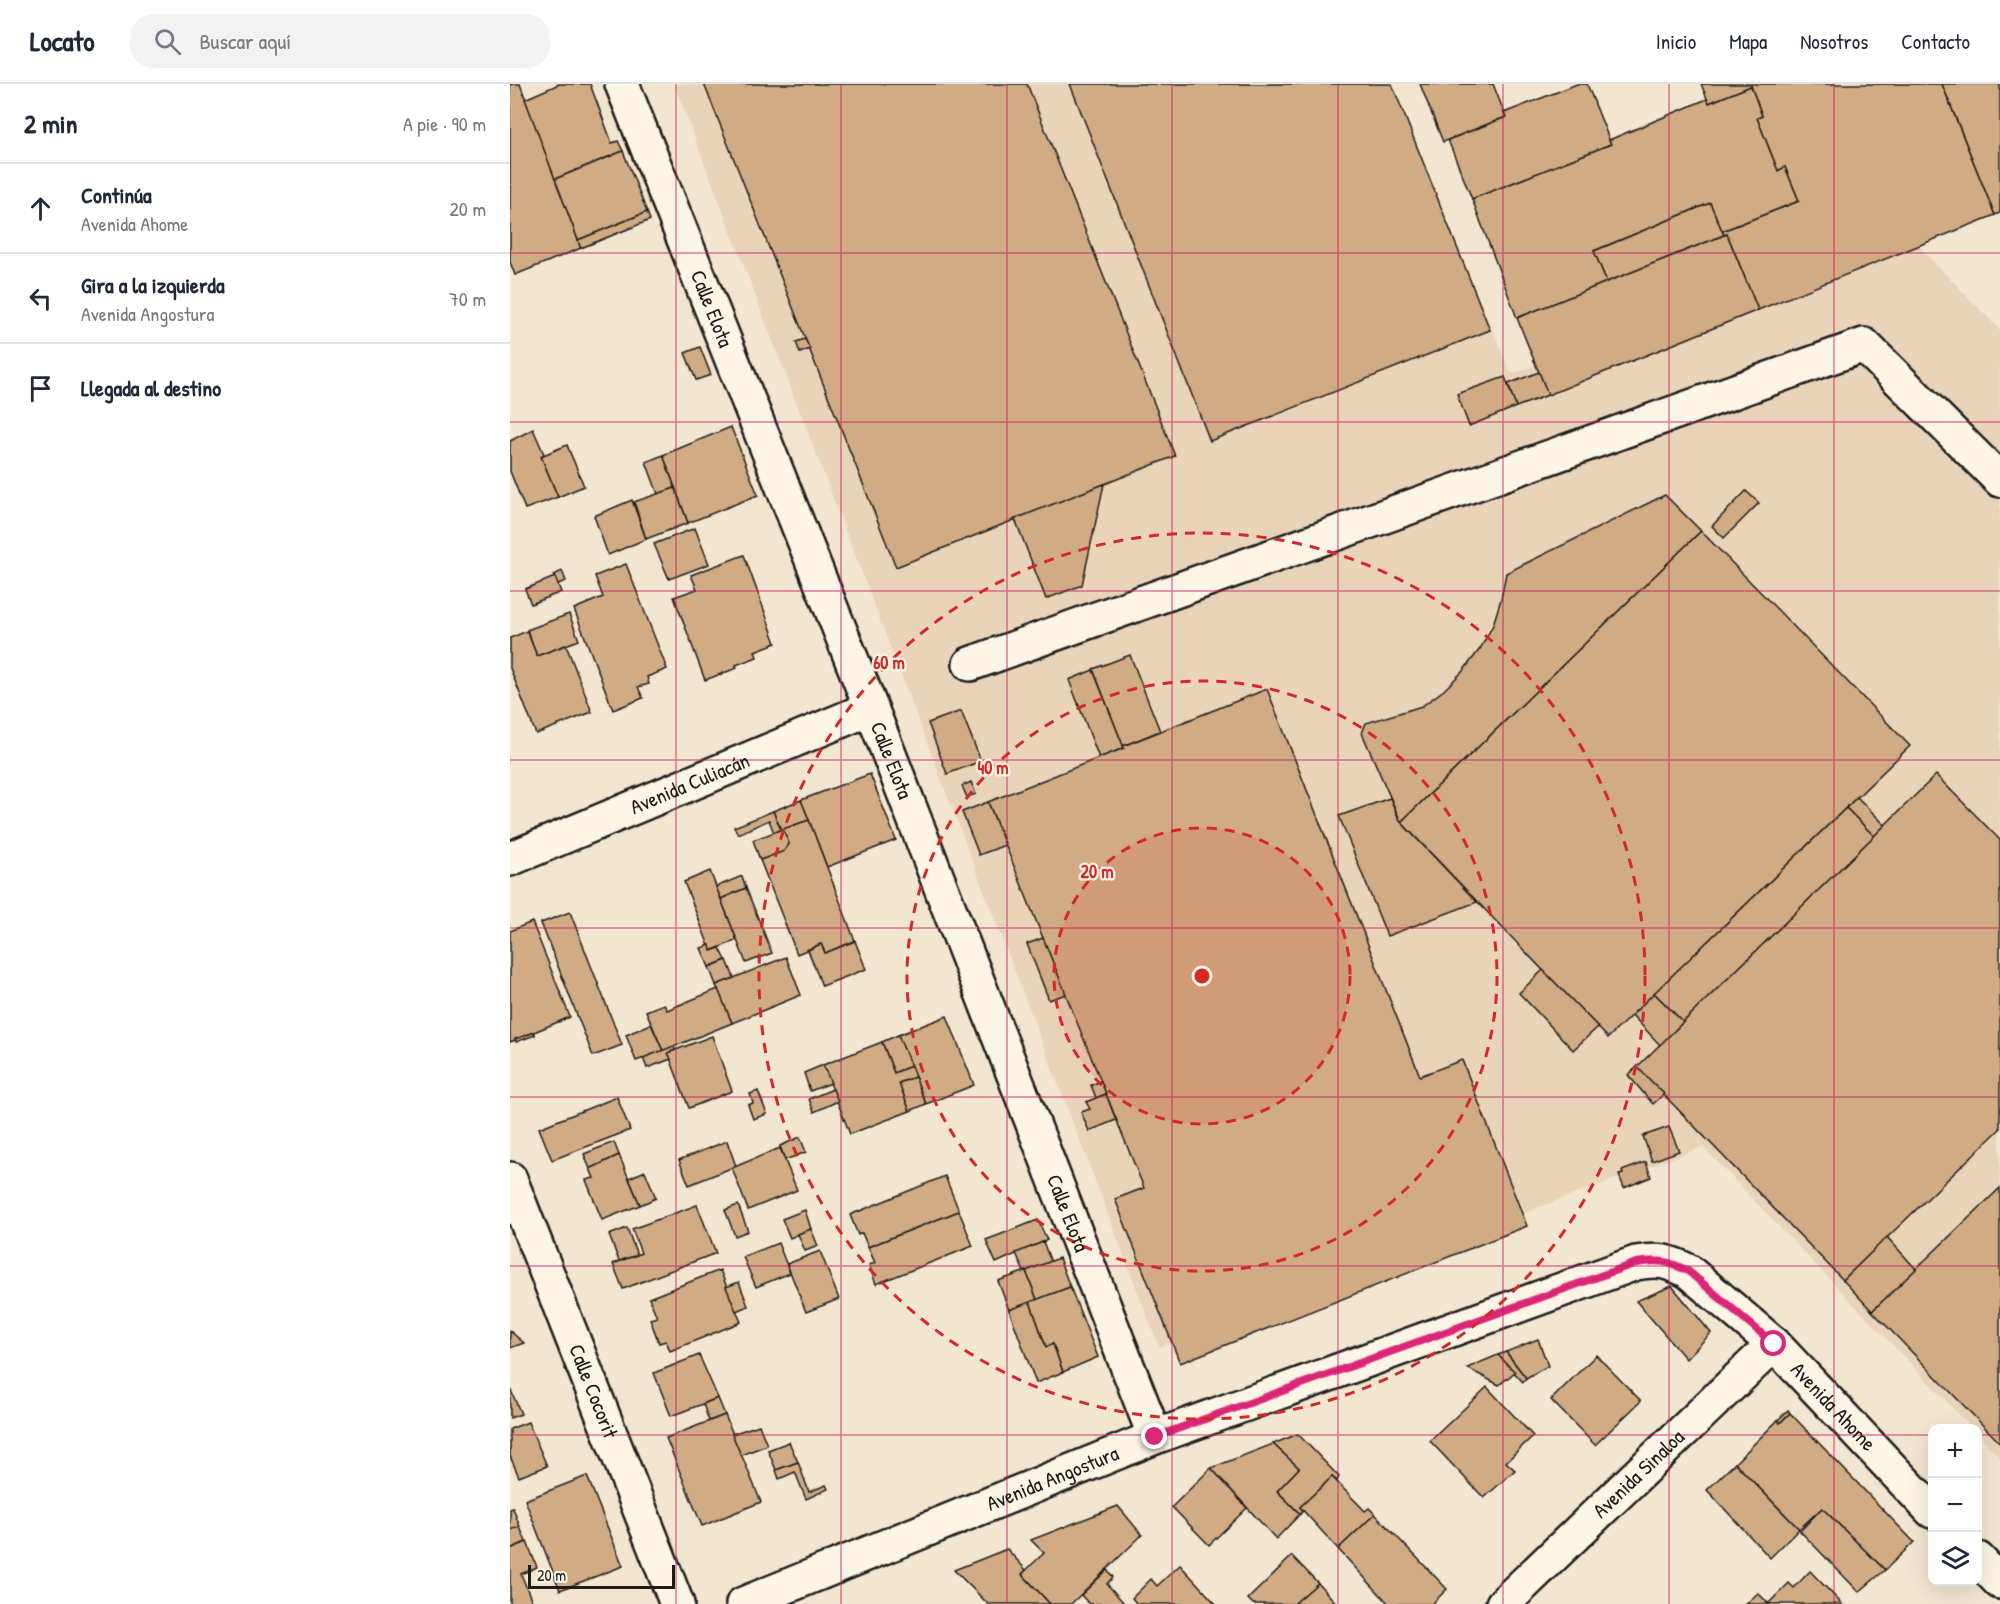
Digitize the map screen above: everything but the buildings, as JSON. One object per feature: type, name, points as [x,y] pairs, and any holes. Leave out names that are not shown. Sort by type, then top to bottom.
[{"type":"street","name":"Calle Elota","points":[[622,84],[871,708],[1155,1437]]},
{"type":"street","points":[[970,664],[1863,345],[2000,480]]},
{"type":"street","name":"Avenida Culiacán","points":[[510,859],[871,708]]},
{"type":"street","name":"Calle Cocorit","points":[[510,1179],[676,1604]]},
{"type":"street","name":"Avenida Angostura","points":[[743,1604],[1155,1437],[1636,1263],[1656,1260],[1672,1263]]},
{"type":"street","name":"Avenida Ahome","points":[[1672,1263],[1688,1271],[1774,1344],[1928,1507]]},
{"type":"street","name":"Avenida Sinaloa","points":[[1503,1604],[1774,1344]]},
{"type":"street","points":[[1982,1563],[2000,1582]]},
{"type":"shaded area","points":[[674,84],[1390,84],[1511,374],[1906,233],[2000,330],[2000,1458],[1982,1438],[1982,1424],[1968,1424],[1703,1147],[1159,1347]]},
{"type":"route","points":[[1155,1437],[1636,1263],[1656,1260],[1672,1263],[1688,1271],[1774,1344]]}]
